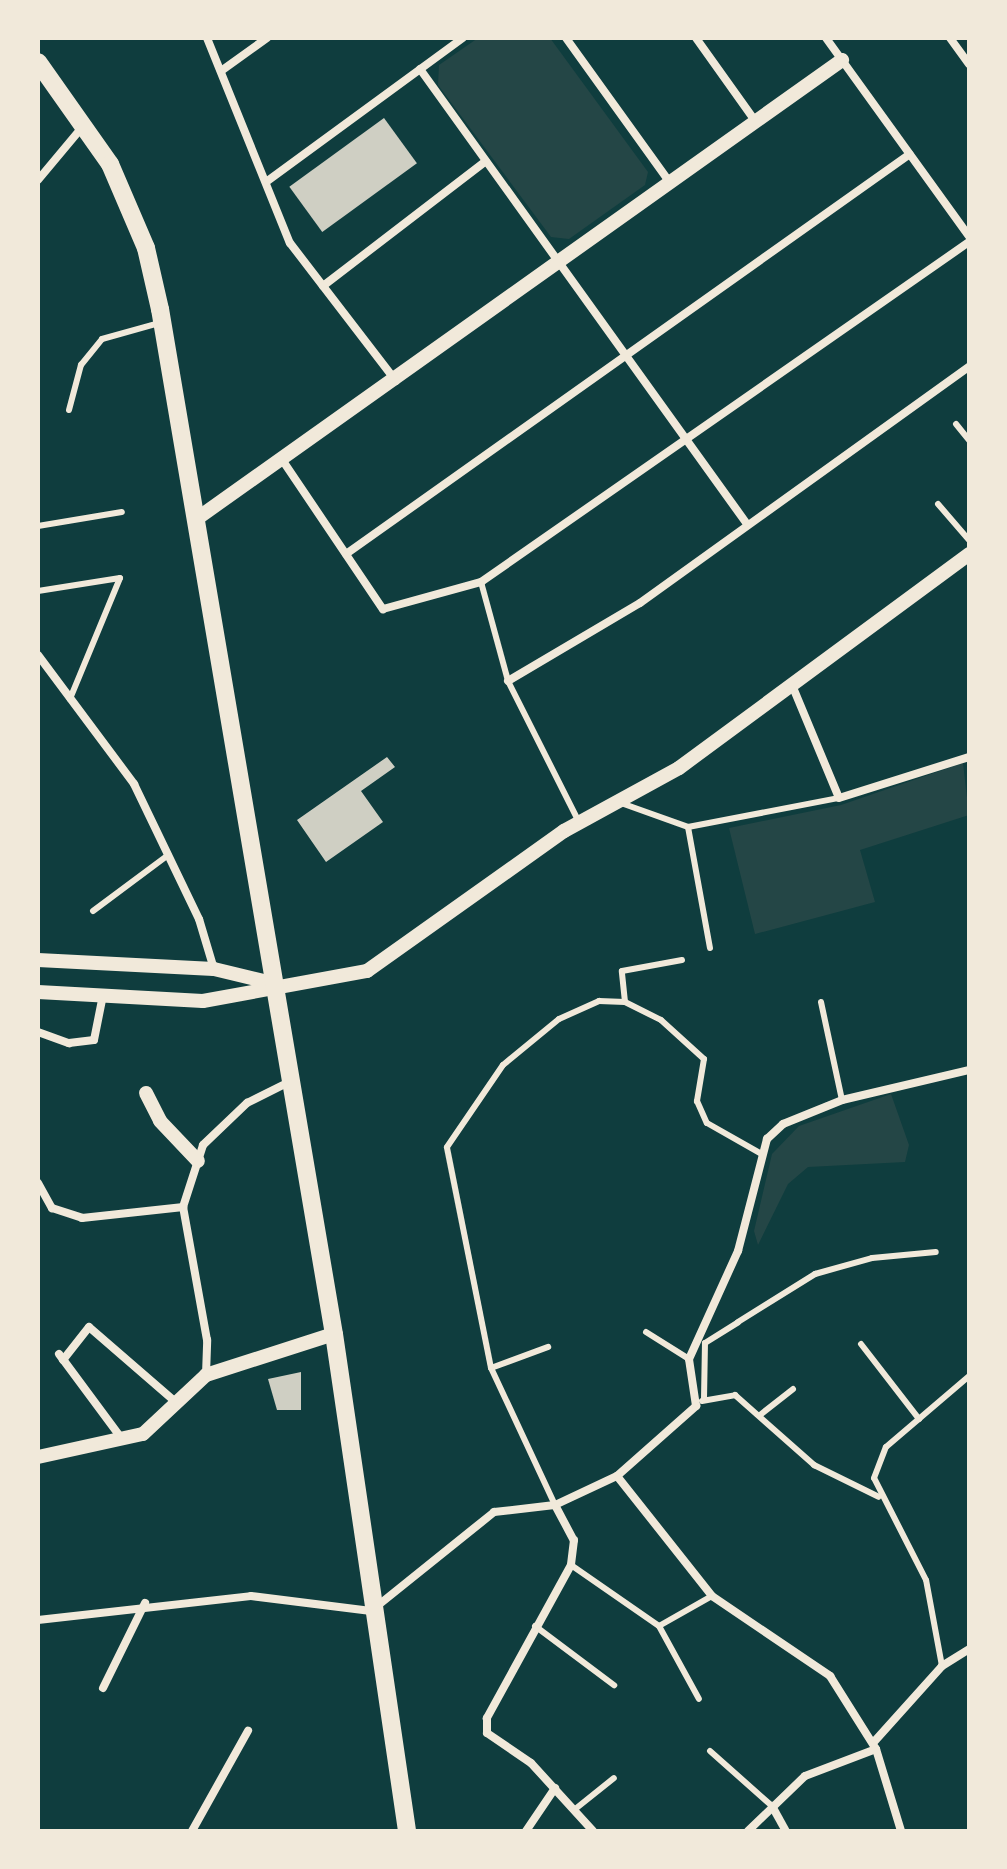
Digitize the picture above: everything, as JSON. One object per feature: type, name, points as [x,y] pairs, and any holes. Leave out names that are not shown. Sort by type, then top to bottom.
[{"type":"main road","points":[[38,62],[85,124],[130,204],[162,322],[334,1334],[371,1611],[407,1831]]},
{"type":"street","points":[[207,38],[290,243],[396,381]]},
{"type":"street","points":[[221,71],[267,38]]},
{"type":"street","points":[[266,182],[463,38]]},
{"type":"street","points":[[566,38],[671,185]]},
{"type":"street","points":[[696,38],[757,123]]},
{"type":"street","points":[[283,461],[383,609],[481,582],[969,239],[826,38]]},
{"type":"street","points":[[950,38],[969,64]]},
{"type":"street","points":[[195,520],[396,381],[842,60]]},
{"type":"street","points":[[420,69],[747,524]]},
{"type":"street","points":[[38,180],[85,124]]},
{"type":"street","points":[[346,554],[910,154]]},
{"type":"street","points":[[323,286],[486,161]]},
{"type":"street","points":[[508,681],[640,603],[969,367]]},
{"type":"street","points":[[38,992],[203,1001],[275,984],[367,971],[579,823],[679,768],[969,554]]},
{"type":"street","points":[[38,655],[134,784],[168,855],[214,969]]},
{"type":"street","points":[[792,685],[839,798],[969,757]]},
{"type":"street","points":[[38,960],[214,969],[275,984]]},
{"type":"street","points":[[38,1032],[69,1043],[94,1040],[103,995]]},
{"type":"street","points":[[38,1620],[145,1603],[251,1596],[371,1611],[494,1512],[555,1505],[617,1476],[696,1406],[689,1359],[738,1251],[760,1153],[783,1124],[842,1100],[969,1070]]},
{"type":"street","points":[[206,1375],[207,1340],[183,1207],[203,1145],[247,1103],[291,1081]]},
{"type":"street","points":[[146,1093],[160,1121],[198,1161]]},
{"type":"street","points":[[38,1183],[52,1208],[82,1218],[183,1207]]},
{"type":"street","points":[[122,1440],[61,1357],[89,1327],[179,1404]]},
{"type":"street","points":[[38,1457],[122,1440],[165,1421],[206,1375],[334,1334]]},
{"type":"street","points":[[617,1476],[712,1596],[830,1676],[875,1746],[901,1831]]},
{"type":"street","points":[[555,1505],[574,1540],[571,1565],[535,1626],[487,1733],[555,1788],[593,1831]]},
{"type":"street","points":[[103,1688],[145,1603]]},
{"type":"street","points":[[748,1831],[805,1776],[875,1746],[942,1666],[969,1649]]},
{"type":"street","points":[[192,1831],[248,1731]]},
{"type":"street","points":[[526,1831],[555,1788]]},
{"type":"street","points":[[772,1806],[786,1831]]},
{"type":"lane","points":[[69,410],[81,365],[102,339],[162,322]]},
{"type":"lane","points":[[956,424],[969,440]]},
{"type":"lane","points":[[938,504],[969,540]]},
{"type":"lane","points":[[38,526],[122,512]]},
{"type":"lane","points":[[38,591],[120,578],[70,699]]},
{"type":"lane","points":[[481,582],[508,681],[579,823]]},
{"type":"lane","points":[[618,802],[688,827],[839,798]]},
{"type":"lane","points":[[688,827],[710,948]]},
{"type":"lane","points":[[93,911],[168,855]]},
{"type":"lane","points":[[625,1002],[622,971],[682,960]]},
{"type":"lane","points":[[555,1505],[491,1368],[447,1147],[503,1065],[537,1035],[578,1006],[625,1002],[661,1020],[704,1059],[697,1101],[707,1123],[760,1153]]},
{"type":"lane","points":[[821,1002],[842,1100]]},
{"type":"lane","points":[[704,1399],[705,1343],[738,1322],[815,1274],[872,1258],[936,1252]]},
{"type":"lane","points":[[646,1332],[689,1359]]},
{"type":"lane","points":[[861,1344],[919,1419]]},
{"type":"lane","points":[[491,1368],[548,1347]]},
{"type":"lane","points":[[942,1666],[926,1580],[879,1497],[876,1458],[969,1376]]},
{"type":"lane","points":[[760,1415],[793,1389]]},
{"type":"lane","points":[[696,1406],[704,1399],[735,1395],[814,1465],[879,1497]]},
{"type":"lane","points":[[571,1565],[659,1626],[699,1699]]},
{"type":"lane","points":[[659,1626],[712,1596]]},
{"type":"lane","points":[[535,1626],[614,1685]]},
{"type":"lane","points":[[710,1751],[772,1806]]},
{"type":"lane","points":[[574,1810],[614,1778]]},
{"type":"shaded area","points":[[478,38],[550,38],[648,172],[645,185],[569,239],[551,237],[438,85],[439,65]]},
{"type":"shaded area","points":[[963,763],[969,815],[860,850],[875,902],[755,934],[729,828],[841,805]]},
{"type":"shaded area","points":[[891,1094],[909,1145],[905,1162],[808,1167],[788,1184],[758,1245],[754,1231],[772,1154],[799,1126]]},
{"type":"building","points":[[384,118],[417,163],[322,232],[289,187]]},
{"type":"building","points":[[387,757],[395,767],[361,791],[383,822],[326,862],[297,820]]},
{"type":"building","points":[[301,1372],[301,1410],[277,1410],[268,1379]]}]
